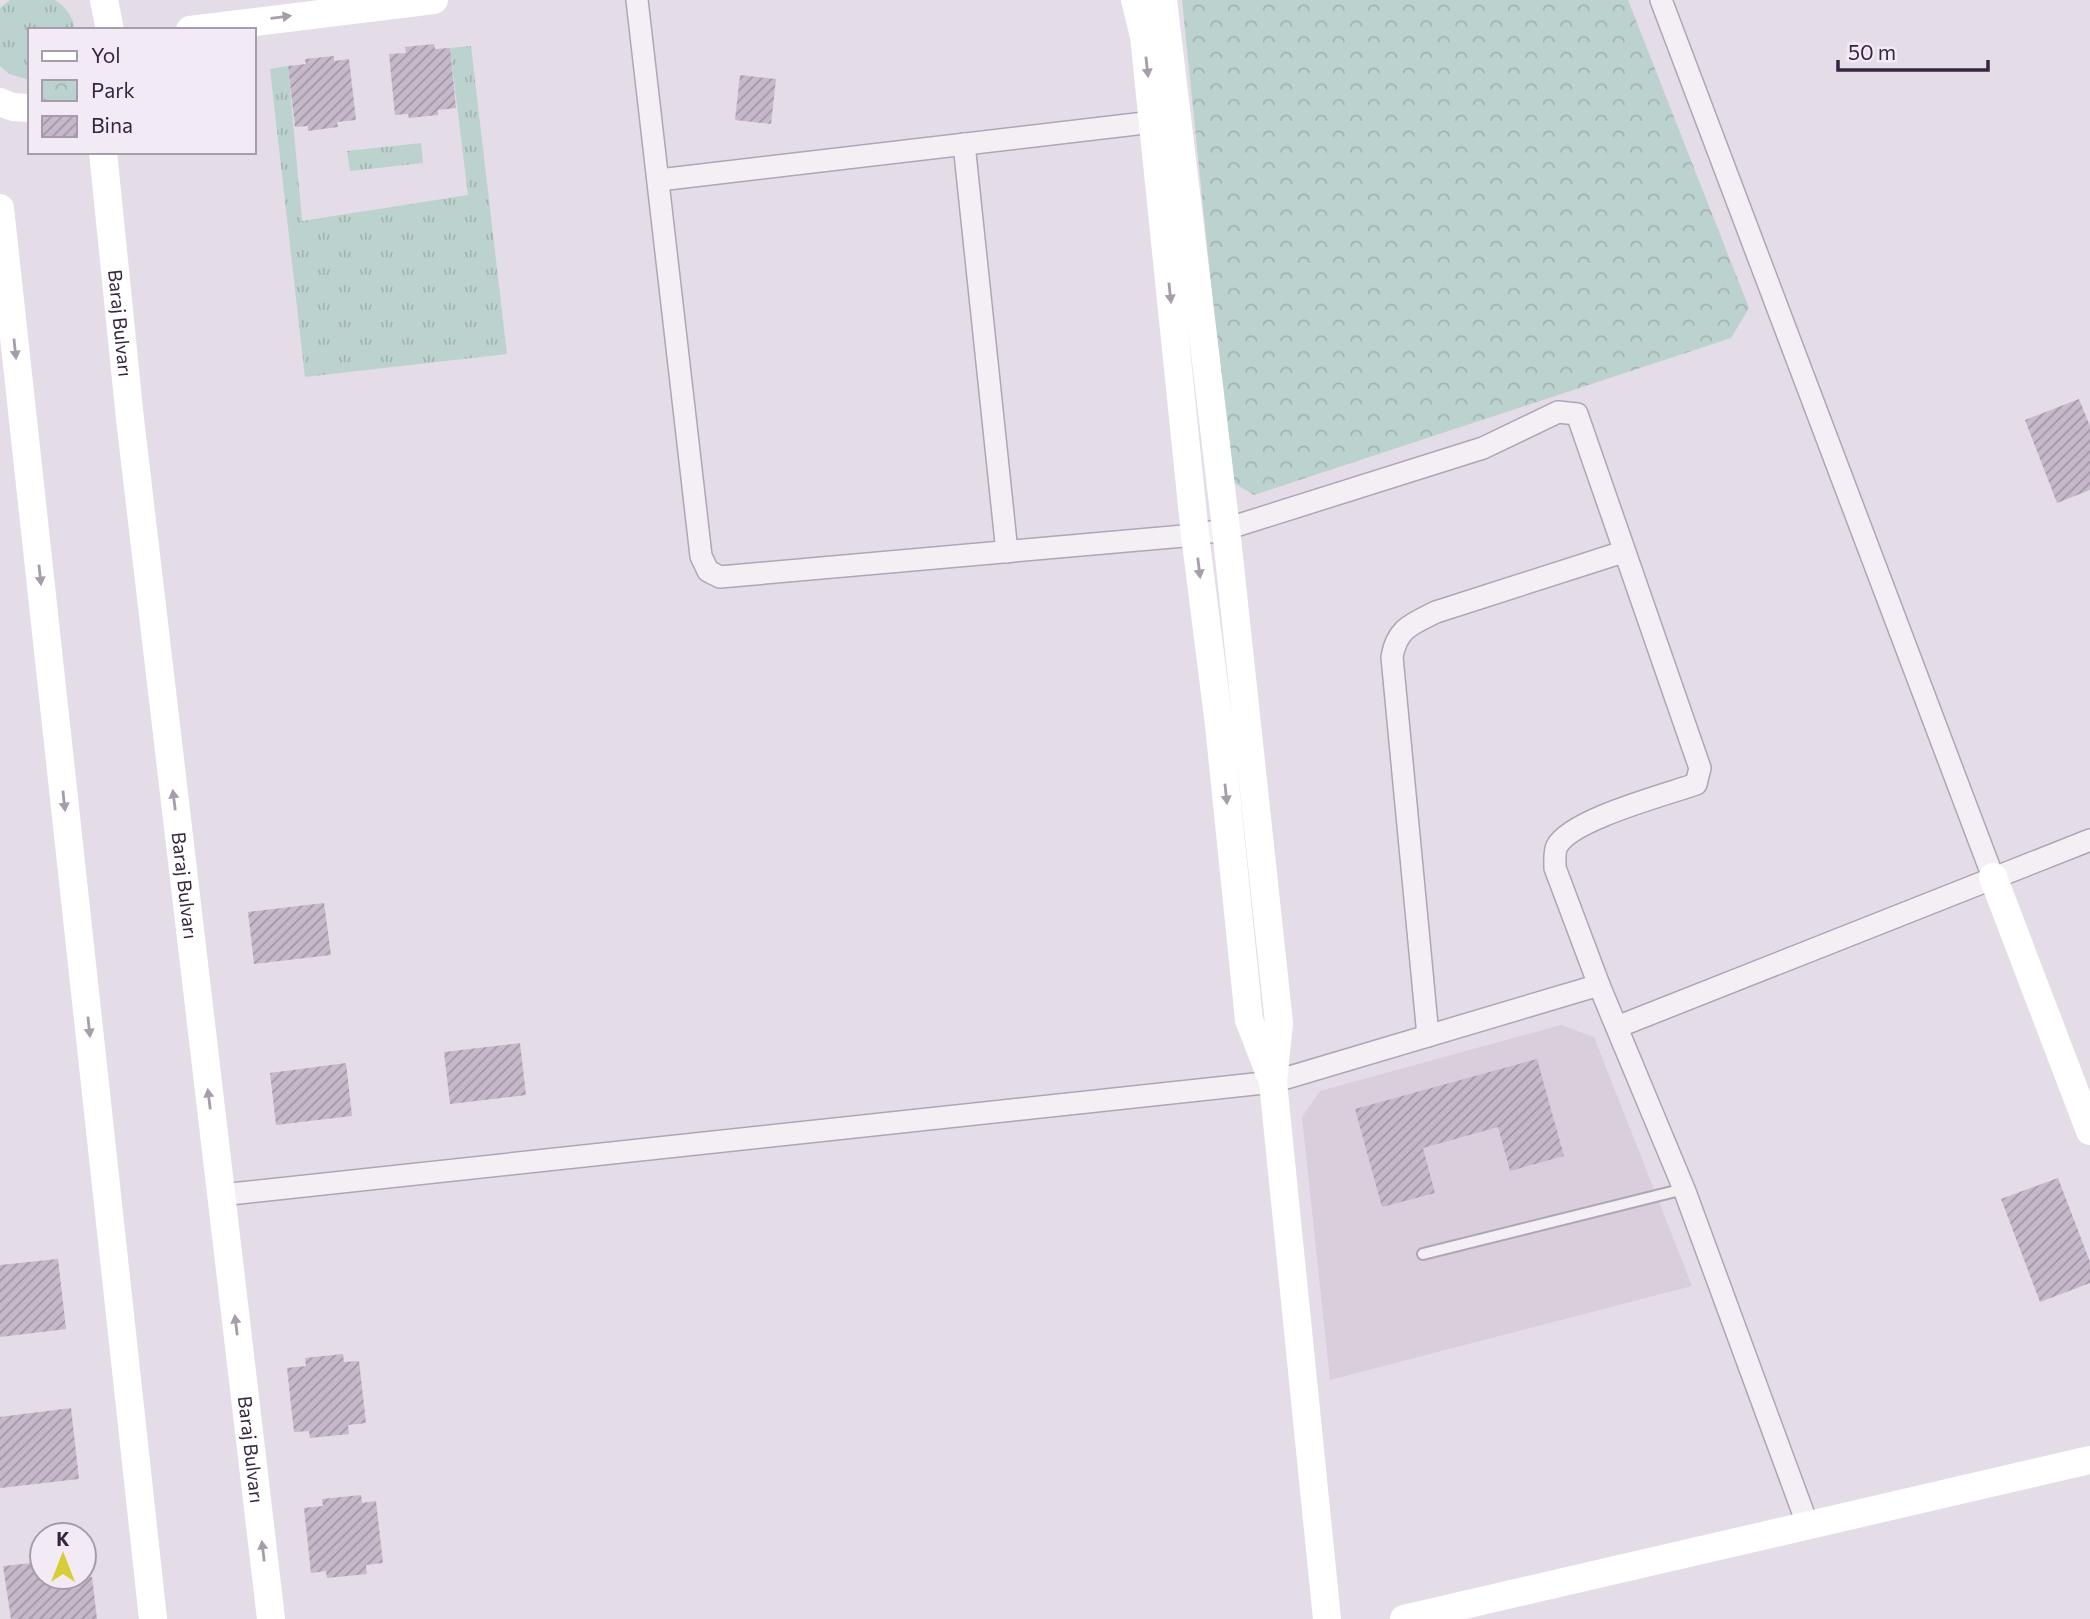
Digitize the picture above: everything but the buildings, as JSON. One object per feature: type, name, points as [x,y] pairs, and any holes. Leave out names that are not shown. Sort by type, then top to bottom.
[{"type":"street","points":[[104,0],[110,28]]},
{"type":"street","points":[[206,28],[434,0]]},
{"type":"street","points":[[637,0],[701,556],[708,571],[720,577],[1195,536],[1226,529],[1483,448],[1558,412],[1577,414],[1700,768],[1696,785],[1616,811],[1567,834],[1555,848],[1555,868],[1599,985],[1684,1189],[1808,1526]]},
{"type":"street","points":[[1135,0],[1144,36],[1195,536],[1219,726],[1249,1020],[1273,1082]]},
{"type":"street","points":[[1163,0],[1226,529],[1279,1023],[1273,1082],[1327,1619]]},
{"type":"street","points":[[1661,0],[2090,1131]]},
{"type":"street","points":[[0,102],[13,107],[28,108]]},
{"type":"street","points":[[659,180],[1153,122]]},
{"type":"street","points":[[964,144],[1007,552]]},
{"type":"street","name":"Baraj Bulvarı","points":[[103,154],[130,419],[271,1619]]},
{"type":"street","points":[[0,208],[153,1619]]},
{"type":"street","points":[[1428,1036],[1392,657],[1394,641],[1408,626],[1436,611],[1623,551]]},
{"type":"street","points":[[1617,1027],[2090,840]]},
{"type":"street","points":[[220,1195],[1273,1082],[1599,985]]},
{"type":"street","points":[[1404,1619],[2090,1460]]},
{"type":"lane","points":[[1423,1254],[1684,1189]]},
{"type":"shaded area","points":[[1561,1025],[1594,1037],[1692,1286],[1330,1380],[1302,1117],[1320,1091]]},
{"type":"green space","points":[[10,0],[55,0],[68,13],[75,28],[28,28],[28,79],[9,74],[0,66],[0,8]]},
{"type":"green space","points":[[1182,0],[1628,0],[1749,308],[1731,338],[1254,495],[1231,481]]},
{"type":"green space","points":[[471,46],[507,354],[305,377],[270,69],[288,66],[302,221],[468,195],[450,48]]},
{"type":"green space","points":[[421,143],[423,163],[350,171],[347,151]]}]
